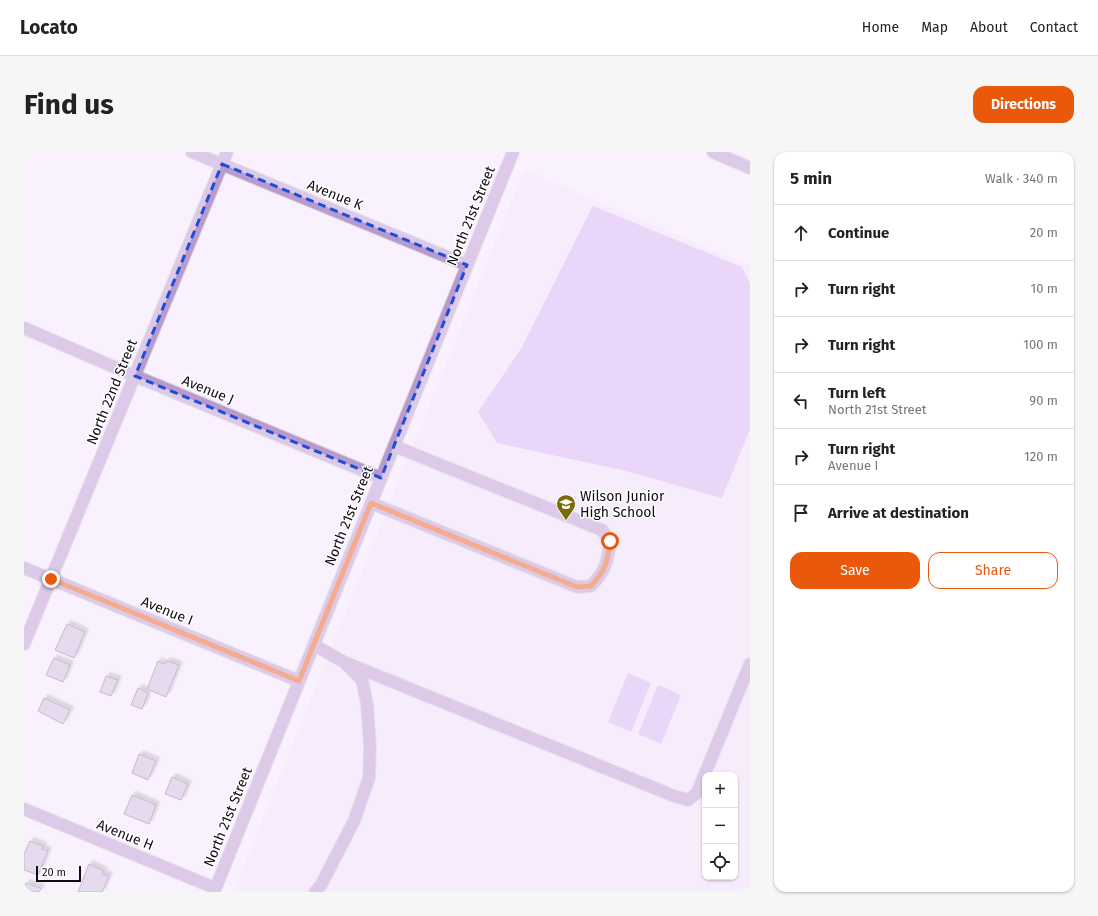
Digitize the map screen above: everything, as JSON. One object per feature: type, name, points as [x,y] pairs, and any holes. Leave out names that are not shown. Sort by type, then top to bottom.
[{"type":"street","name":"Avenue K","points":[[192,152],[467,265]]},
{"type":"street","name":"North 22nd Street","points":[[24,644],[227,152]]},
{"type":"street","name":"North 21st Street","points":[[214,890],[513,152]]},
{"type":"street","points":[[713,152],[750,168]]},
{"type":"street","name":"Avenue J","points":[[24,328],[135,376],[381,478]]},
{"type":"street","points":[[371,503],[577,587],[591,586],[601,576],[609,557],[610,541],[602,530],[394,446]]},
{"type":"street","name":"Avenue I","points":[[24,568],[299,681]]},
{"type":"street","points":[[314,645],[344,662],[674,796],[688,800],[697,793],[750,664]]},
{"type":"street","points":[[314,892],[321,885],[354,821],[369,778],[370,747],[368,704],[362,680],[344,662]]},
{"type":"street","name":"Avenue H","points":[[24,809],[214,890]]},
{"type":"highlighted area","points":[[222,164],[467,265],[381,478],[135,376]]},
{"type":"shaded area","name":"Wilson Junior High School","points":[[524,170],[750,266],[750,892],[233,892]]},
{"type":"shaded area","points":[[593,206],[742,267],[750,284],[750,429],[722,498],[622,470],[497,443],[478,412],[521,349]]},
{"type":"shaded area","points":[[628,673],[651,683],[631,732],[608,722]]},
{"type":"shaded area","points":[[658,685],[681,695],[661,744],[638,734]]},
{"type":"building","points":[[67,624],[85,632],[74,658],[55,650]]},
{"type":"building","points":[[54,658],[70,665],[63,682],[46,675]]},
{"type":"building","points":[[158,661],[165,664],[167,661],[179,665],[166,697],[147,689]]},
{"type":"building","points":[[106,676],[118,680],[111,696],[100,692]]},
{"type":"building","points":[[138,688],[148,693],[142,709],[131,705]]},
{"type":"building","points":[[44,698],[70,710],[63,724],[38,711]]},
{"type":"building","points":[[139,754],[156,761],[148,780],[132,773]]},
{"type":"building","points":[[172,777],[188,784],[181,800],[165,794]]},
{"type":"building","points":[[132,795],[156,805],[149,824],[124,814]]},
{"type":"building","points":[[30,841],[43,846],[42,849],[48,851],[38,875],[24,870],[24,854]]},
{"type":"building","points":[[89,864],[104,871],[102,874],[109,876],[102,892],[78,892]]},
{"type":"building","points":[[26,883],[41,888],[39,892],[24,892]]},
{"type":"place","name":"Wilson Junior High School","points":[[566,521]]},
{"type":"route","points":[[51,579],[299,681],[371,503],[577,587],[591,586],[601,576],[609,557],[610,541]]}]
